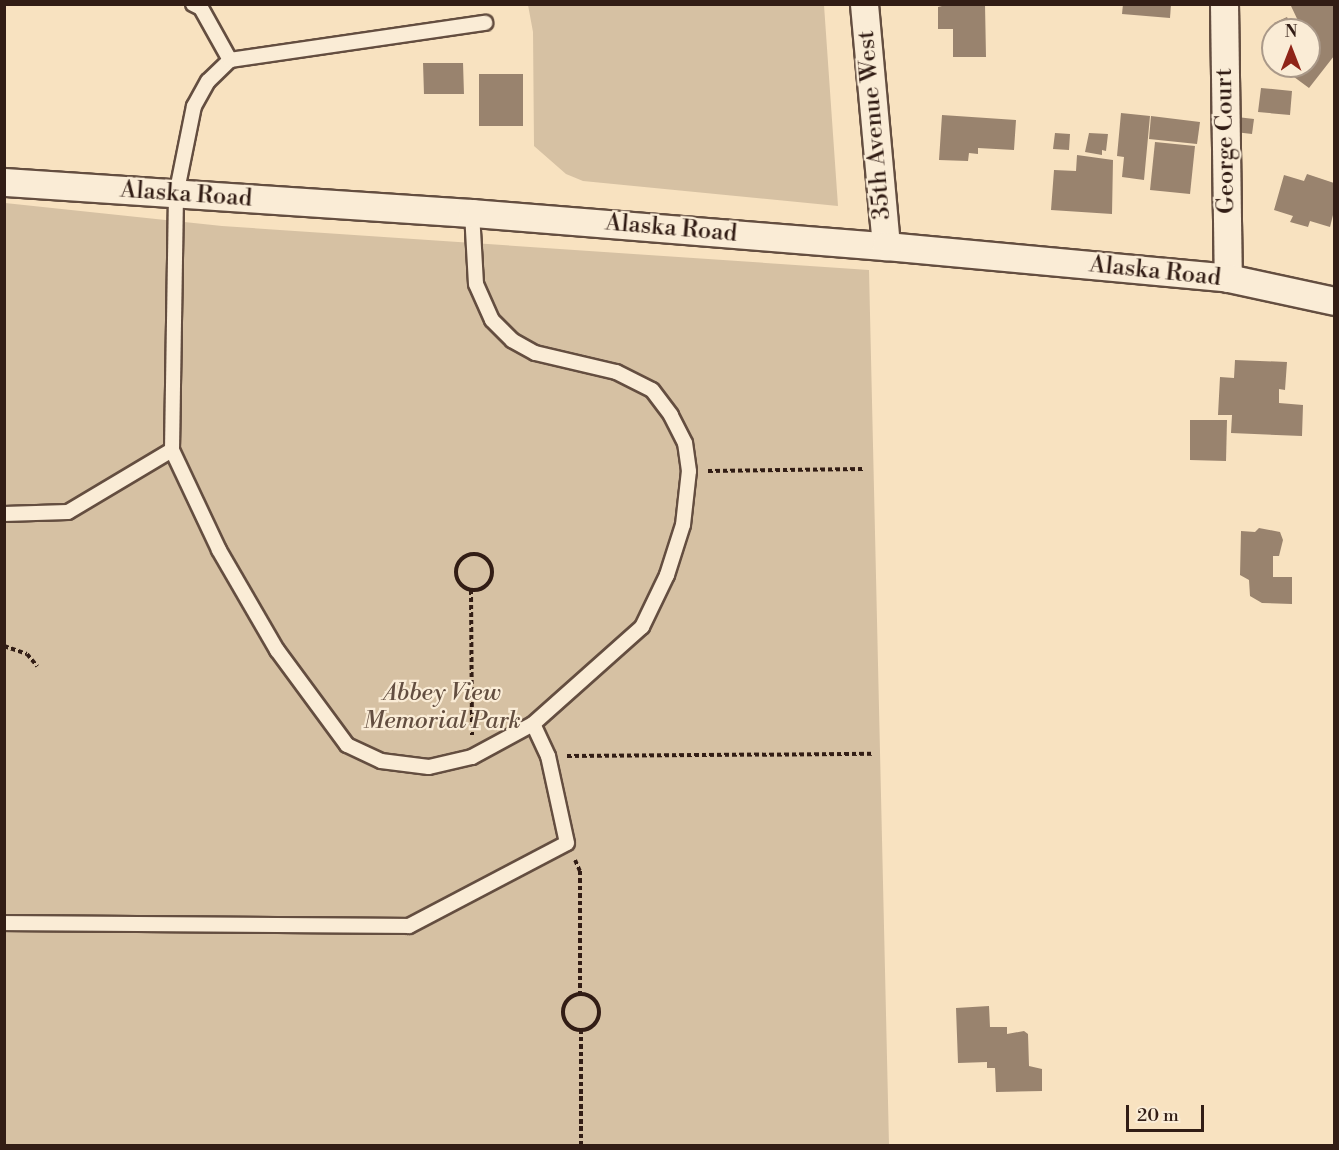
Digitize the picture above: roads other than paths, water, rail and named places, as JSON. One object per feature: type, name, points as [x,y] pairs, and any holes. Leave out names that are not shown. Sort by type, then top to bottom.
[{"type":"street","name":"35th Avenue West","points":[[864,4],[886,246]]},
{"type":"street","name":"George Court","points":[[1224,4],[1228,278]]},
{"type":"street","name":"Alaska Road","points":[[4,182],[472,213],[886,246],[1228,278],[1335,301]]},
{"type":"lane","points":[[193,4],[201,8],[230,60]]},
{"type":"lane","points":[[472,213],[476,284],[492,321],[512,340],[535,353],[616,372],[652,390],[671,415],[685,443],[689,471],[683,525],[667,575],[642,627],[533,724],[472,757],[429,767],[381,761],[348,745],[277,650],[219,550],[172,450],[176,195],[194,106],[208,81],[230,60],[484,23]]},
{"type":"lane","points":[[4,514],[68,512],[172,450]]},
{"type":"lane","points":[[4,923],[409,926],[567,843],[548,756],[533,724]]},
{"type":"park label","name":"Abbey View Memorial Park","points":[[442,708]]}]
